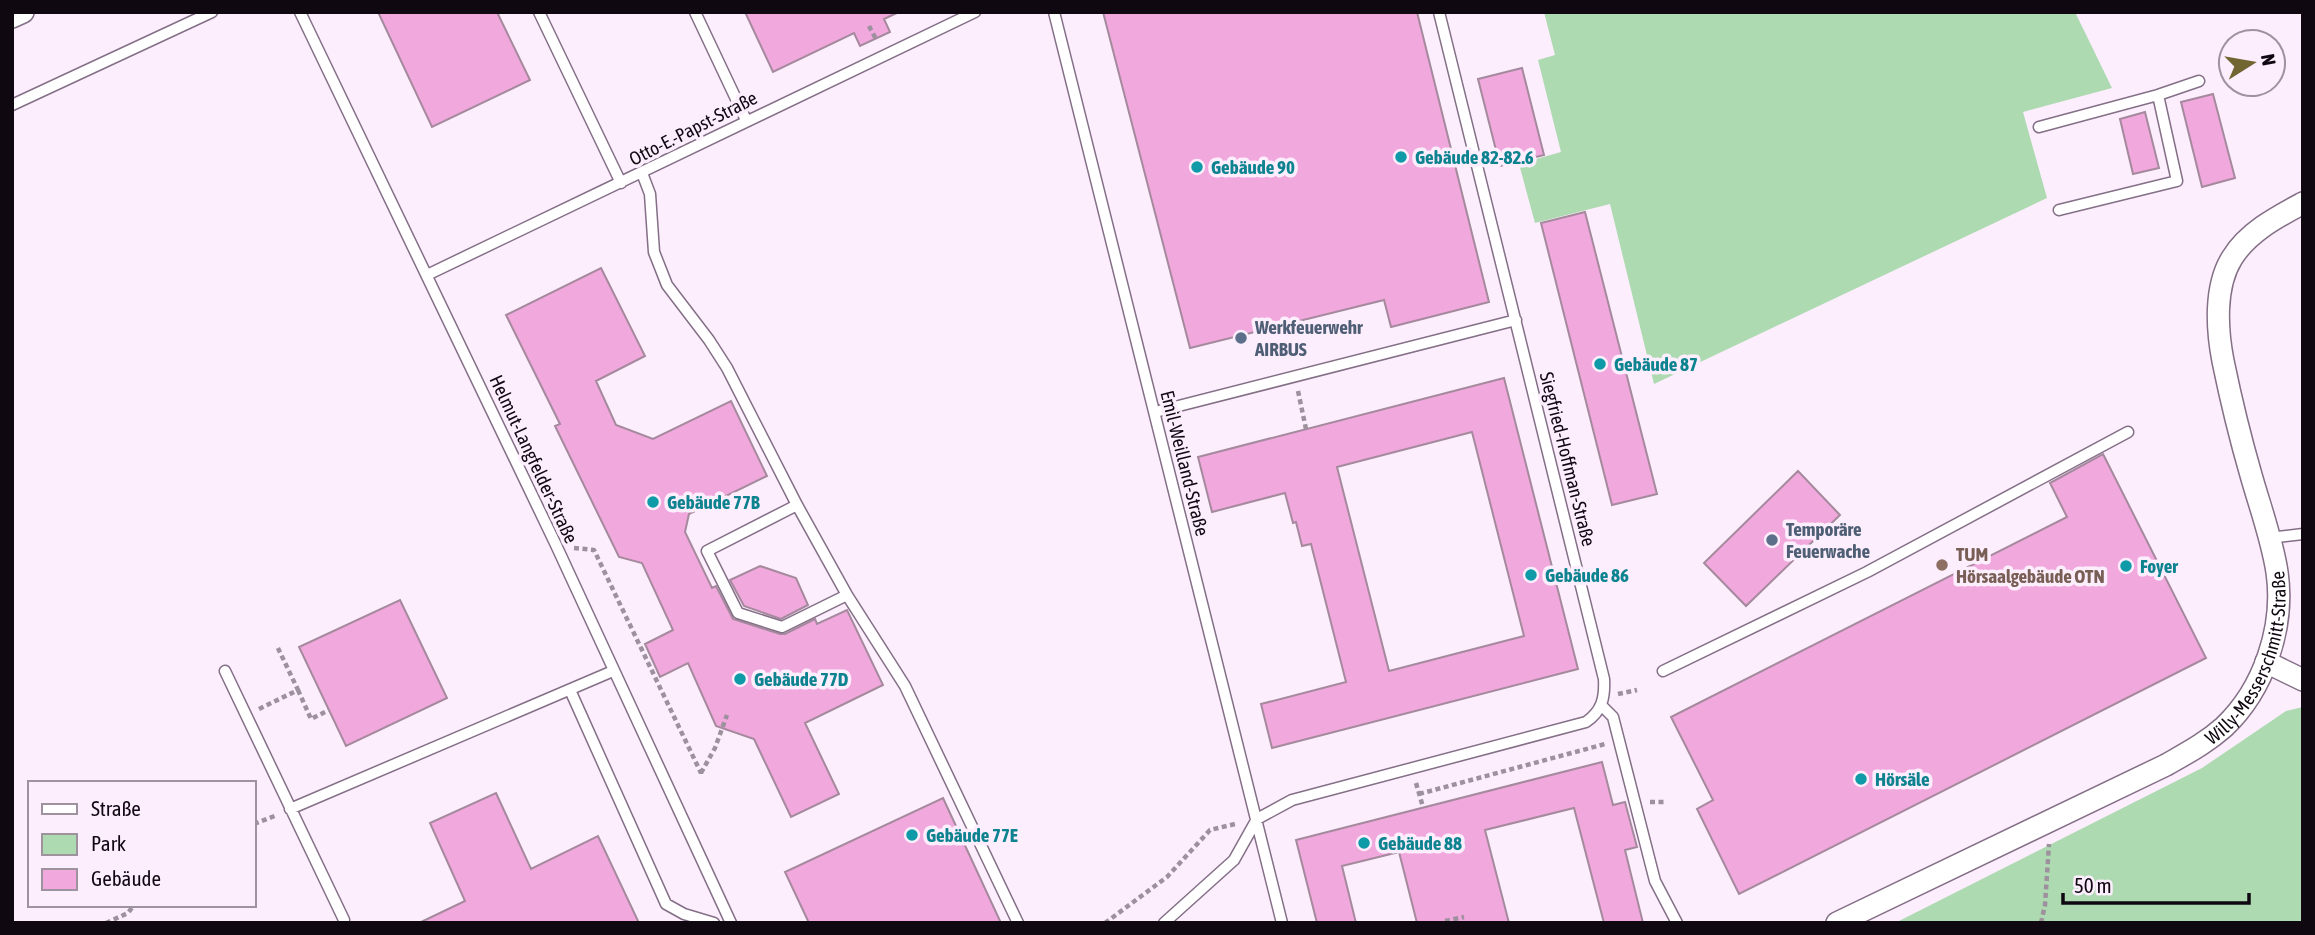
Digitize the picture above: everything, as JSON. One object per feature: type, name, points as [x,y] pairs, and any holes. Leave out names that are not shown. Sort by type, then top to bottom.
[{"type":"street","points":[[12,17],[23,12]]},
{"type":"street","name":"Willy-Messerschmitt-Straße","points":[[1837,923],[2144,776],[2205,743],[2242,707],[2257,684],[2273,641],[2279,605],[2277,573],[2233,410],[2218,335],[2221,291],[2232,259],[2250,238],[2274,218],[2303,203]]},
{"type":"street","points":[[2266,662],[2303,680]]},
{"type":"lane","points":[[12,106],[212,12]]},
{"type":"lane","name":"Helmut-Langfelder-Straße","points":[[300,12],[556,545],[730,921]]},
{"type":"lane","points":[[539,12],[621,183]]},
{"type":"lane","points":[[695,12],[746,120]]},
{"type":"lane","name":"Otto-E.-Papst-Straße","points":[[427,275],[975,12]]},
{"type":"lane","name":"Emil-Weilland-Straße","points":[[1054,12],[1282,923]]},
{"type":"lane","name":"Siegfried-Hoffman-Straße","points":[[1439,12],[1604,679],[1602,706],[1614,717],[1655,881],[1671,907],[1677,923]]},
{"type":"lane","points":[[2039,127],[2158,95],[2199,81]]},
{"type":"lane","points":[[2059,210],[2177,181],[2158,95]]},
{"type":"lane","points":[[642,173],[650,194],[654,252],[667,285],[727,368],[847,596],[905,686],[1018,923]]},
{"type":"lane","points":[[1154,412],[1516,320]]},
{"type":"lane","points":[[1663,671],[1867,572],[2128,432]]},
{"type":"lane","points":[[797,505],[707,551],[738,613],[782,627],[847,596]]},
{"type":"lane","points":[[2269,538],[2303,534]]},
{"type":"lane","points":[[225,671],[344,920]]},
{"type":"lane","points":[[290,809],[613,671]]},
{"type":"lane","points":[[569,690],[666,904],[684,914],[716,923],[730,921]]},
{"type":"lane","points":[[1164,923],[1234,860],[1257,819],[1292,800],[1586,722],[1602,706]]},
{"type":"path","points":[[1294,377],[1306,429]]},
{"type":"path","points":[[556,545],[594,550],[701,774],[715,748],[727,715]]},
{"type":"path","points":[[277,646],[312,719],[329,710]]},
{"type":"path","points":[[246,715],[298,690]]},
{"type":"path","points":[[1419,793],[1619,740]]},
{"type":"path","points":[[1412,768],[1423,807]]},
{"type":"path","points":[[1105,923],[1137,902],[1167,877],[1210,830],[1257,819]]},
{"type":"path","points":[[2041,923],[2045,905],[2051,821]]},
{"type":"path","points":[[106,923],[128,913],[132,907]]},
{"type":"path","points":[[1445,921],[1464,916]]},
{"type":"green space","points":[[1544,12],[2075,12],[2112,88],[2023,112],[2047,198],[1654,384],[1610,204],[1535,223],[1519,164],[1561,152],[1538,60],[1555,55]]},
{"type":"green space","points":[[2303,707],[2303,923],[1895,923],[2202,768],[2286,711]]},
{"type":"building","points":[[378,12],[497,12],[530,80],[432,127]]},
{"type":"building","points":[[745,12],[899,12],[884,19],[890,32],[860,46],[854,33],[773,72]]},
{"type":"building","points":[[1103,12],[1417,12],[1489,302],[1391,327],[1384,300],[1190,348]]},
{"type":"building","points":[[1522,68],[1544,155],[1500,166],[1478,79]]},
{"type":"building","points":[[2213,94],[2235,178],[2202,187],[2181,102]]},
{"type":"building","points":[[2145,112],[2159,168],[2133,174],[2120,119]]},
{"type":"building","name":"Gebäude 87","points":[[1585,212],[1657,494],[1612,505],[1541,223]]},
{"type":"building","points":[[601,268],[645,356],[596,381],[616,425],[653,439],[731,401],[767,476],[689,514],[685,532],[712,588],[716,586],[733,619],[780,634],[815,619],[817,624],[847,610],[883,685],[805,723],[839,794],[791,817],[754,739],[716,726],[688,663],[660,677],[645,644],[673,630],[642,563],[619,557],[555,426],[560,424],[506,315]]},
{"type":"building","name":"Gebäude 86","points":[[1504,378],[1578,669],[1272,748],[1261,704],[1346,682],[1311,544],[1302,546],[1285,493],[1212,512],[1198,457]],"holes":[[[1472,432],[1524,636],[1389,671],[1337,467]]]},
{"type":"building","points":[[2103,454],[2206,658],[1739,894],[1697,809],[1713,800],[1671,717],[2067,517],[2050,483]]},
{"type":"building","points":[[1798,471],[1840,515],[1746,606],[1704,563]]},
{"type":"building","points":[[760,566],[796,578],[808,605],[781,619],[744,606],[730,580]]},
{"type":"building","points":[[400,600],[447,698],[346,746],[299,647]]},
{"type":"building","name":"Gebäude 88","points":[[1602,762],[1613,805],[1625,802],[1637,847],[1625,850],[1643,923],[1604,923],[1574,808],[1485,830],[1509,923],[1417,923],[1399,852],[1342,866],[1356,923],[1317,923],[1296,840]]},
{"type":"building","points":[[496,793],[531,869],[598,836],[639,923],[419,923],[465,901],[430,823]]},
{"type":"building","name":"Gebäude 77E","points":[[943,798],[1001,923],[809,923],[785,872]]},
{"type":"place","name":"Gebäude 82-82.6","points":[[1401,157]]},
{"type":"place","name":"Gebäude 90","points":[[1197,167]]},
{"type":"place","name":"Werkfeuerwehr AIRBUS","points":[[1241,338]]},
{"type":"place","name":"Gebäude 87","points":[[1600,364]]},
{"type":"place","name":"Gebäude 77B","points":[[653,502]]},
{"type":"place","name":"Temporäre Feuerwache","points":[[1772,540]]},
{"type":"place","name":"TUM Hörsaalgebäude OTN","points":[[1942,565]]},
{"type":"place","name":"Foyer","points":[[2126,566]]},
{"type":"place","name":"Gebäude 86","points":[[1531,575]]},
{"type":"place","name":"Gebäude 77D","points":[[740,679]]},
{"type":"place","name":"Hörsäle","points":[[1861,779]]},
{"type":"place","name":"Gebäude 77E","points":[[912,835]]},
{"type":"place","name":"Gebäude 88","points":[[1364,843]]}]
